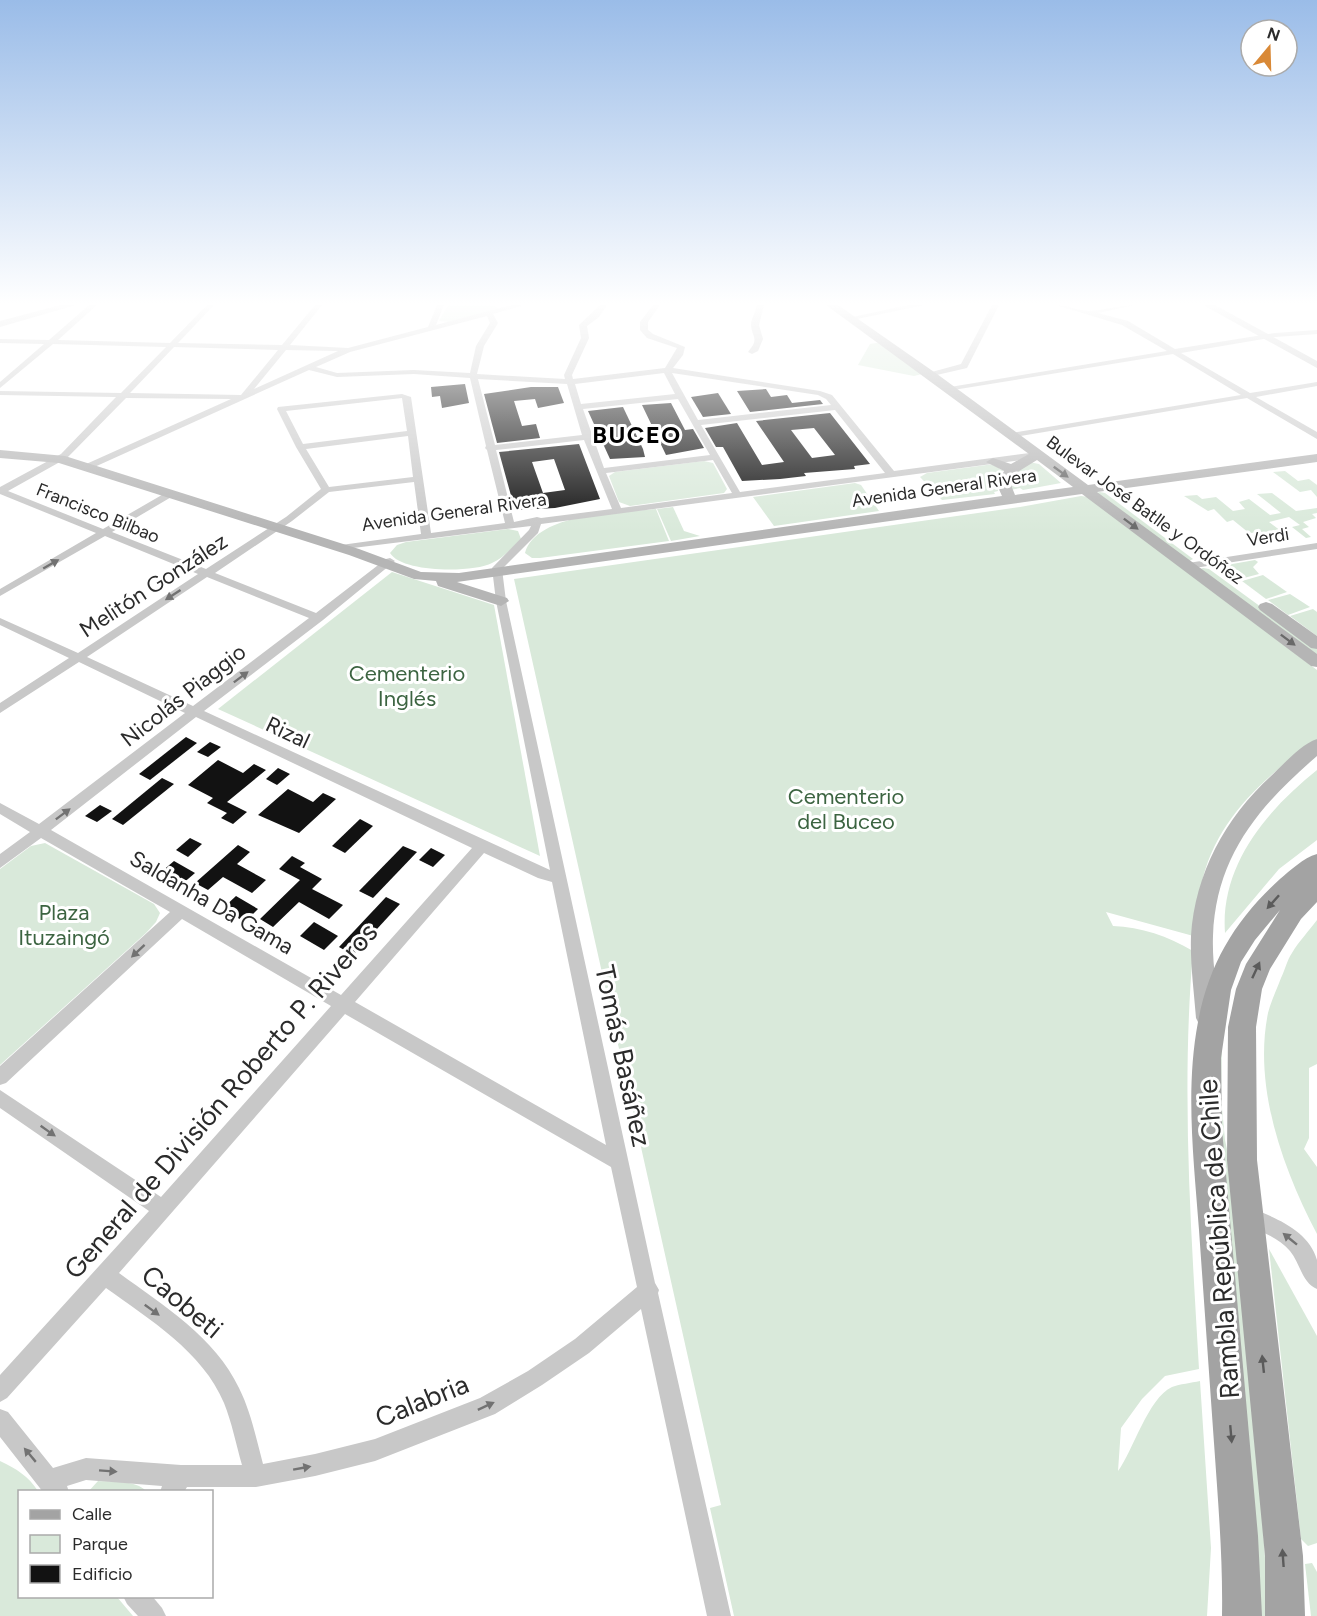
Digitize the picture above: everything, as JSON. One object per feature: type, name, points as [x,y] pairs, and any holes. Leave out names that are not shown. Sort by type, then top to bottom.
[{"type":"main road","name":"Bulevar José Batlle y Ordóñez","points":[[939,380],[1317,662]]},
{"type":"main road","name":"Bulevar José Batlle y Ordóñez","points":[[956,380],[1317,644]]},
{"type":"main road","name":"Avenida General Rivera","points":[[0,454],[60,459],[388,563],[444,573],[497,571]]},
{"type":"main road","points":[[1010,498],[1004,485],[1012,469],[1037,454]]},
{"type":"main road","name":"Avenida General Rivera","points":[[388,563],[426,577],[459,578],[572,562],[577,559],[1010,498],[1316,459]]},
{"type":"main road","points":[[993,462],[1012,469]]},
{"type":"main road","points":[[426,577],[501,601]]},
{"type":"main road","points":[[1209,1040],[1203,928],[1215,870],[1222,850],[1249,809],[1269,788],[1317,746]]},
{"type":"main road","points":[[1242,1160],[1231,1133],[1225,1100],[1232,999],[1212,956],[1211,930],[1218,887],[1230,853],[1251,820],[1275,793],[1317,757]]},
{"type":"main road","name":"Rambla República de Chile","points":[[1242,1616],[1239,1536],[1208,1143],[1209,1040],[1223,977],[1236,948],[1284,890],[1317,863]]},
{"type":"main road","name":"Rambla República de Chile","points":[[1285,1616],[1284,1556],[1242,1160],[1242,1027],[1249,989],[1272,941],[1292,912],[1317,886]]},
{"type":"street","points":[[0,491],[60,459],[138,380]]},
{"type":"street","points":[[243,397],[257,380]]},
{"type":"street","points":[[87,467],[279,380]]},
{"type":"street","points":[[474,380],[489,448],[510,524]]},
{"type":"street","points":[[543,380],[581,380]]},
{"type":"street","points":[[672,380],[736,494]]},
{"type":"street","points":[[736,380],[825,394],[892,475]]},
{"type":"street","points":[[950,389],[1005,380]]},
{"type":"street","points":[[1222,380],[1317,436]]},
{"type":"street","points":[[568,382],[587,437],[617,510]]},
{"type":"street","points":[[1012,436],[1317,384]]},
{"type":"street","points":[[0,393],[243,397]]},
{"type":"street","points":[[578,407],[679,396]]},
{"type":"street","points":[[417,479],[326,490],[300,447],[281,409],[408,397],[426,535]]},
{"type":"street","points":[[695,423],[837,407]]},
{"type":"street","points":[[300,447],[413,434]]},
{"type":"street","points":[[489,448],[587,437]]},
{"type":"street","name":"Avenida General Rivera","points":[[347,550],[426,535],[993,462],[1037,454]]},
{"type":"street","points":[[602,471],[715,457]]},
{"type":"street","name":"Melitón González","points":[[0,709],[274,528],[326,490]]},
{"type":"street","name":"Francisco Bilbao","points":[[0,491],[319,618]]},
{"type":"street","points":[[0,593],[170,494]]},
{"type":"street","points":[[497,571],[534,531],[537,520]]},
{"type":"street","name":"Verdi","points":[[1188,566],[1317,546]]},
{"type":"street","name":"Nicolás Piaggio","points":[[0,862],[388,563]]},
{"type":"street","name":"Tomás Basáñez","points":[[497,571],[501,601],[619,1162],[719,1616]]},
{"type":"street","name":"Rizal","points":[[0,621],[543,874],[560,878]]},
{"type":"street","name":"Saldanha Da Gama","points":[[0,808],[619,1162]]},
{"type":"street","name":"General de División Roberto P. Riveros","points":[[0,1391],[105,1275],[482,846]]},
{"type":"street","points":[[0,1077],[182,911]]},
{"type":"street","points":[[0,1098],[162,1210]]},
{"type":"street","name":"Rambla República de Chile","points":[[1248,1215],[1277,1229],[1297,1244],[1317,1279]]},
{"type":"street","name":"Caobeti","points":[[105,1275],[185,1335],[211,1364],[231,1394],[256,1476]]},
{"type":"street","name":"Calabria","points":[[55,1486],[86,1469],[176,1484],[256,1476],[315,1465],[375,1450],[487,1406],[535,1378],[582,1346],[649,1290]]},
{"type":"street","points":[[0,1420],[55,1486]]},
{"type":"street","points":[[137,1598],[154,1616]]},
{"type":"green space","points":[[704,461],[713,463],[727,489],[724,493],[630,506],[619,502],[609,476],[615,472]]},
{"type":"green space","points":[[1029,462],[1039,464],[1061,483],[1010,490],[1013,475]]},
{"type":"green space","points":[[1001,465],[999,469],[1003,470],[997,482],[998,491],[994,492],[995,494],[942,500],[920,477],[927,473]]},
{"type":"green space","points":[[1285,471],[1298,481],[1309,479],[1317,485],[1317,497],[1311,490],[1300,492],[1273,472]]},
{"type":"green space","points":[[855,483],[861,485],[879,511],[774,526],[753,497]]},
{"type":"green space","points":[[1096,493],[1105,493],[1193,559],[1189,561]]},
{"type":"green space","points":[[1272,493],[1296,511],[1317,508],[1317,513],[1312,514],[1316,518],[1303,522],[1309,527],[1302,529],[1311,537],[1306,538],[1292,527],[1300,525],[1289,517],[1269,522],[1281,531],[1249,533],[1233,520],[1227,522],[1214,509],[1208,511],[1184,496],[1197,495],[1202,499],[1216,497],[1233,511],[1245,509],[1239,502],[1249,499],[1270,515],[1281,513],[1257,494]]},
{"type":"green space","name":"Cementerio del Buceo","points":[[1081,496],[1089,497],[1317,670],[1317,739],[1279,769],[1244,802],[1217,841],[1201,887],[1197,937],[1106,912],[1113,926],[1154,933],[1193,951],[1189,1003],[1188,1160],[1199,1369],[1165,1376],[1142,1399],[1121,1428],[1118,1471],[1148,1413],[1163,1393],[1175,1386],[1200,1381],[1211,1548],[1207,1616],[734,1616],[710,1508],[721,1505],[514,579],[1020,507]]},
{"type":"green space","points":[[673,507],[684,531],[700,536],[671,541],[657,509]]},
{"type":"green space","points":[[656,509],[669,541],[540,558],[532,558],[525,553],[533,540],[546,529],[562,522],[602,514]]},
{"type":"green space","points":[[508,529],[518,531],[521,539],[500,558],[483,566],[455,570],[423,568],[397,560],[390,553],[397,545],[406,542]]},
{"type":"green space","points":[[1255,560],[1258,562],[1253,567],[1259,574],[1240,579],[1221,566]]},
{"type":"green space","points":[[1200,569],[1209,569],[1317,648],[1317,659]]},
{"type":"green space","name":"Cementerio Inglés","points":[[392,572],[494,605],[540,856],[218,709]]},
{"type":"green space","points":[[1263,575],[1287,592],[1266,599],[1242,581]]},
{"type":"green space","points":[[1290,594],[1310,607],[1288,615],[1268,600]]},
{"type":"green space","points":[[1313,609],[1317,612],[1317,636],[1290,616]]},
{"type":"green space","points":[[1317,770],[1317,840],[1279,869],[1225,933],[1225,908],[1230,884],[1250,841],[1281,803]]},
{"type":"green space","name":"Plaza Ituzaingó","points":[[45,843],[154,904],[160,913],[156,922],[146,933],[0,1065],[0,869],[31,846]]},
{"type":"green space","points":[[1317,920],[1317,1064],[1309,1068],[1309,1138],[1304,1149],[1317,1167],[1317,1234],[1293,1182],[1274,1127],[1268,1098],[1264,1041],[1269,1009],[1289,959]]},
{"type":"green space","points":[[1222,1044],[1221,1098],[1225,1140],[1233,1177],[1249,1324],[1269,1616],[1258,1616],[1222,1202],[1219,1066]]},
{"type":"green space","points":[[1269,1249],[1317,1336],[1317,1543],[1308,1546],[1301,1539]]},
{"type":"green space","points":[[0,1461],[22,1473],[37,1490],[18,1490],[18,1598],[118,1598],[133,1616],[0,1616]]},
{"type":"green space","points":[[98,1481],[130,1483],[145,1490],[90,1490]]},
{"type":"green space","points":[[1312,1563],[1317,1572],[1317,1616],[1311,1616],[1305,1564]]},
{"type":"building","points":[[465,384],[469,403],[442,408],[440,396],[432,397],[431,387]]},
{"type":"building","points":[[531,387],[558,387],[564,403],[538,408],[535,399],[514,401],[522,426],[536,424],[540,438],[497,443],[484,394]]},
{"type":"building","points":[[766,389],[771,397],[787,395],[792,403],[820,400],[823,404],[750,412],[737,391]]},
{"type":"building","points":[[718,393],[731,414],[703,417],[691,397]]},
{"type":"building","points":[[671,403],[685,430],[693,429],[704,448],[666,455],[642,405]]},
{"type":"building","points":[[623,407],[645,457],[610,459],[588,411]]},
{"type":"building","points":[[830,413],[870,464],[854,466],[855,469],[804,473],[806,476],[742,481],[723,447],[716,447],[705,428],[737,423],[762,465],[784,462],[756,421]],"holes":[[[814,428],[835,455],[812,458],[791,430]]]},
{"type":"building","points":[[579,444],[600,499],[555,508],[515,510],[499,452]],"holes":[[[554,459],[565,490],[543,493],[532,462]]]},
{"type":"building","points":[[186,737],[197,743],[150,780],[139,774]]},
{"type":"building","points":[[210,742],[221,747],[208,757],[197,752]]},
{"type":"building","points":[[218,760],[243,773],[254,764],[266,770],[227,802],[247,812],[233,824],[221,818],[227,813],[207,803],[213,798],[188,785]]},
{"type":"building","points":[[278,768],[290,774],[277,785],[266,779]]},
{"type":"building","points":[[162,778],[174,784],[123,825],[112,819]]},
{"type":"building","points":[[288,789],[313,802],[323,793],[336,799],[299,833],[258,815]]},
{"type":"building","points":[[100,805],[112,811],[97,822],[85,816]]},
{"type":"building","points":[[360,819],[373,826],[345,853],[332,846]]},
{"type":"building","points":[[190,838],[202,844],[188,857],[176,850]]},
{"type":"building","points":[[238,845],[250,852],[237,864],[266,880],[252,893],[223,877],[208,890],[195,883]]},
{"type":"building","points":[[403,846],[417,852],[373,898],[359,891]]},
{"type":"building","points":[[431,848],[445,855],[433,867],[419,860]]},
{"type":"building","points":[[292,856],[305,863],[300,867],[322,879],[312,889],[343,905],[329,919],[299,902],[273,927],[260,919],[300,880],[279,869]]},
{"type":"building","points":[[174,861],[195,873],[181,885],[160,873]]},
{"type":"building","points":[[236,896],[258,909],[245,922],[222,909]]},
{"type":"building","points":[[386,897],[400,904],[353,955],[339,947]]},
{"type":"building","points":[[314,922],[338,936],[324,950],[300,936]]},
{"type":"district","name":"BUCEO","points":[[637,435]]}]
